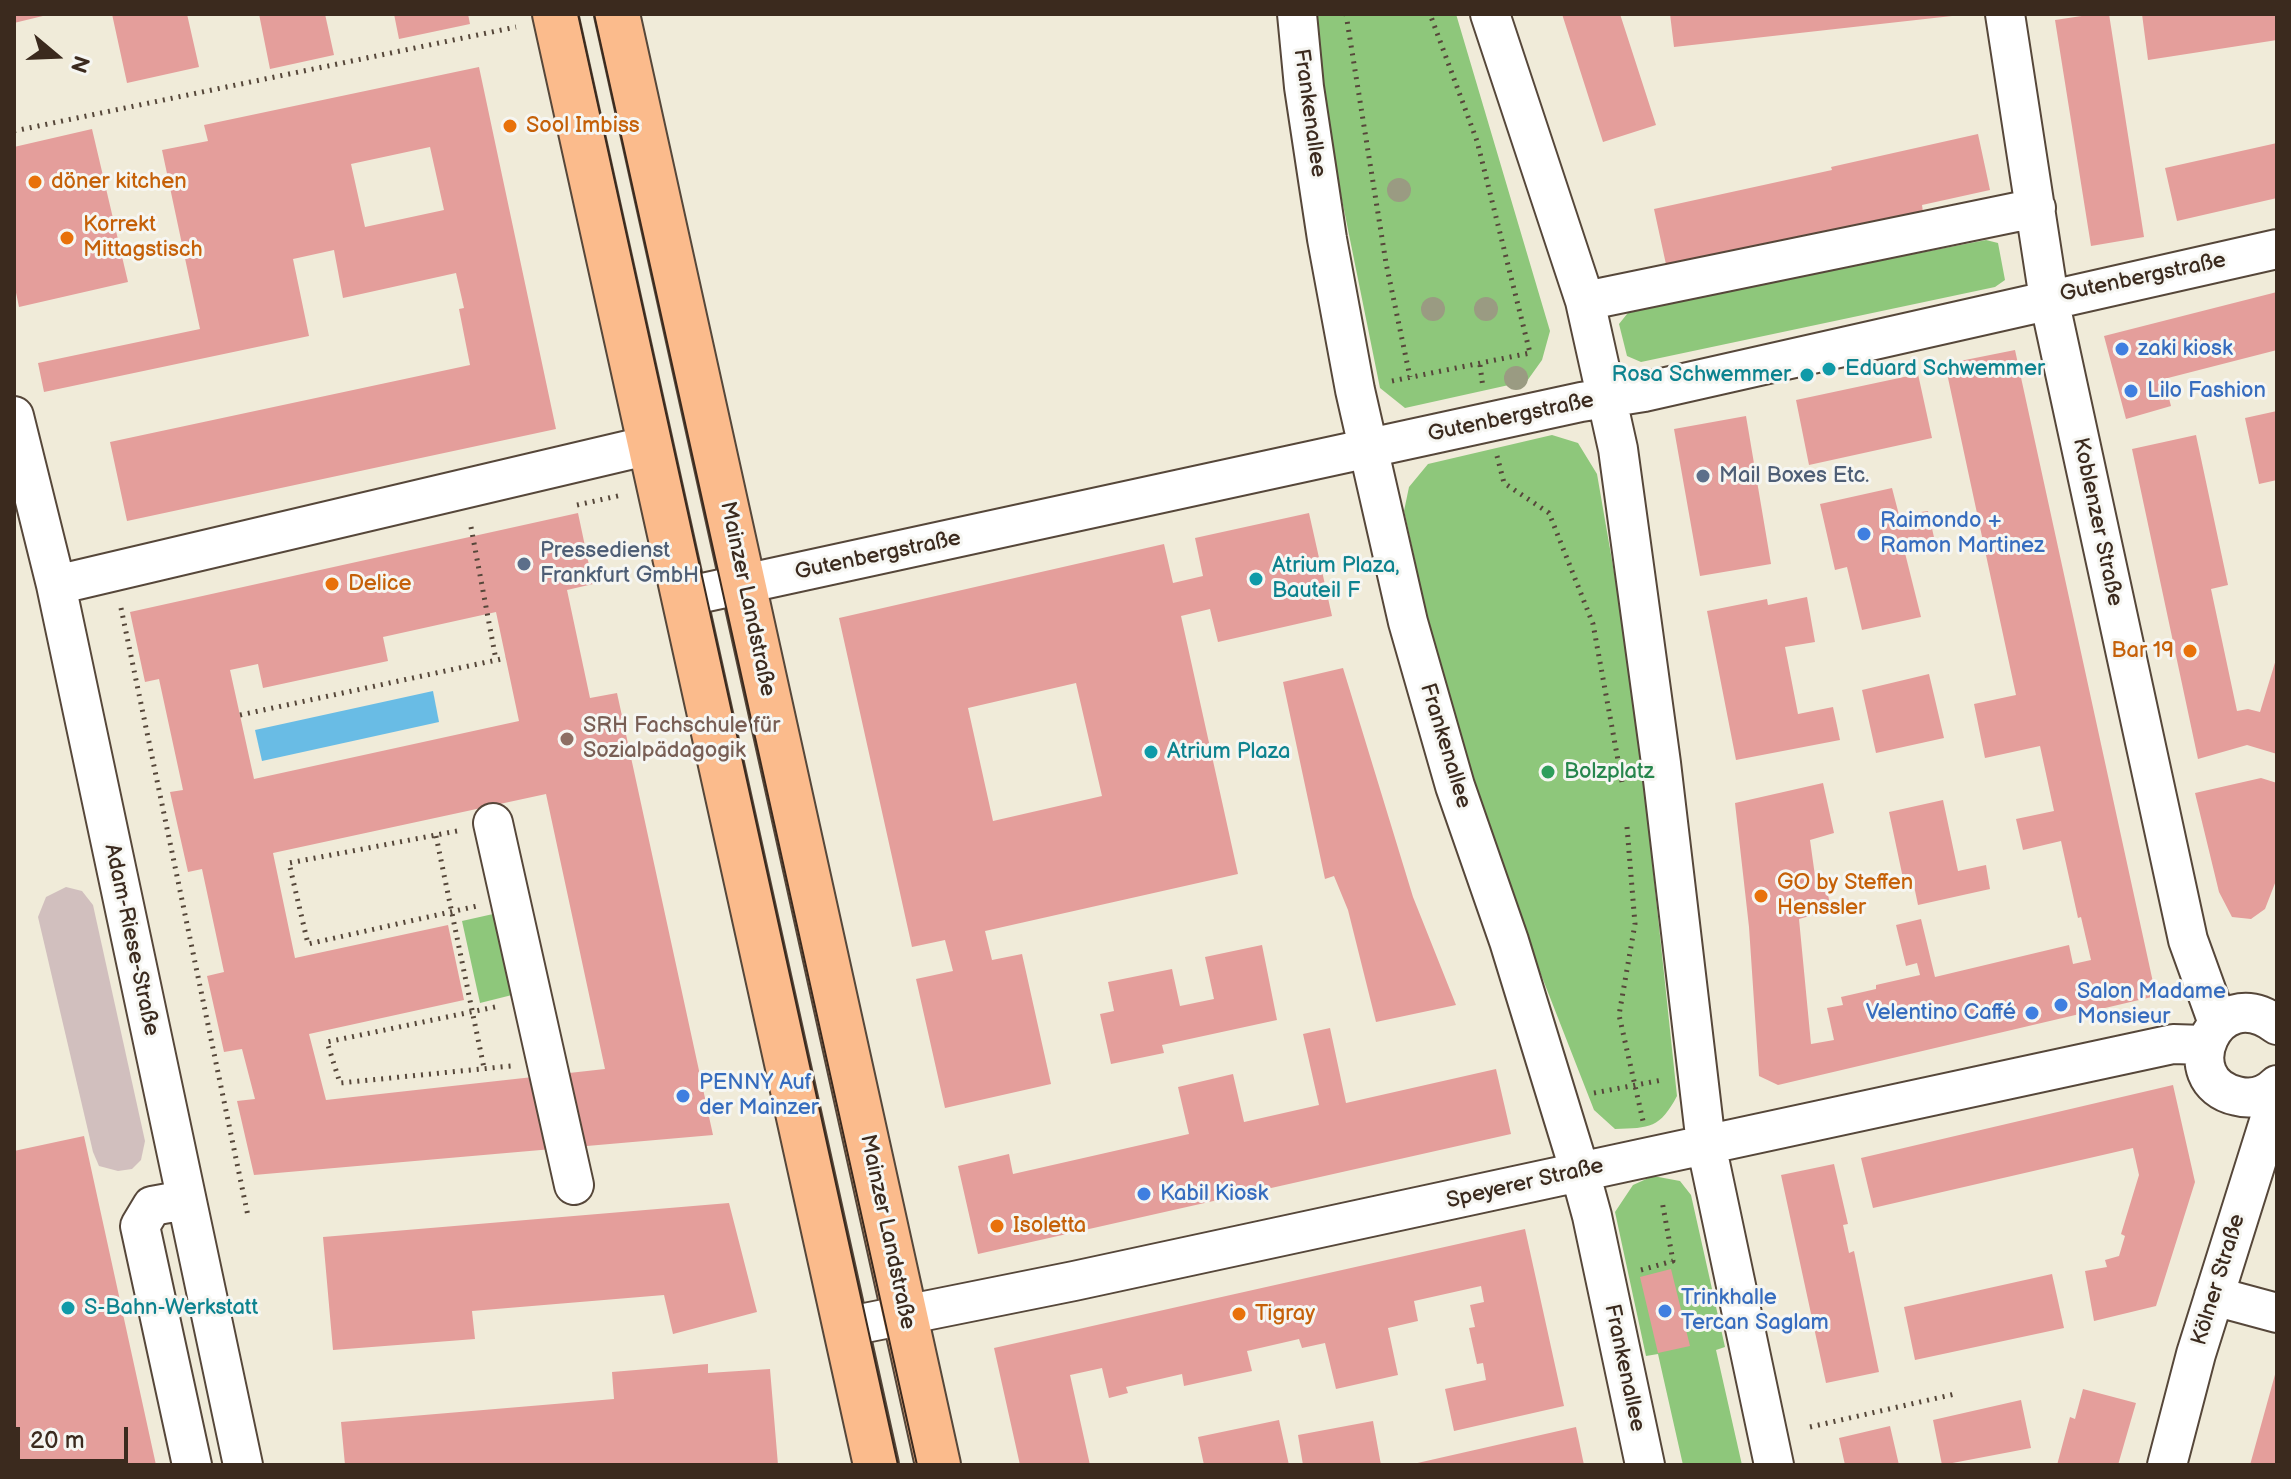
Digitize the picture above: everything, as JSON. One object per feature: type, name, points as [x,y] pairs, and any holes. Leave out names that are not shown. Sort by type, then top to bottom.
[{"type":"main road","name":"Mainzer Landstraße","points":[[617,14],[938,1465]]},
{"type":"main road","points":[[536,20],[650,445],[876,1465]]},
{"type":"street","name":"Frankenallee","points":[[1297,14],[1304,87],[1327,239],[1368,449],[1408,622],[1451,771],[1509,941],[1580,1172],[1645,1465]]},
{"type":"street","points":[[1490,14],[1585,301],[1618,449],[1661,763],[1706,1144],[1774,1465]]},
{"type":"street","name":"Koblenzer Straße","points":[[2005,14],[2049,299],[2188,940],[2219,1027]]},
{"type":"street","points":[[1585,301],[2036,208]]},
{"type":"street","name":"Gutenbergstraße","points":[[684,597],[1644,392],[2277,249]]},
{"type":"street","name":"Adam-Riese-Straße","points":[[14,416],[56,585],[243,1465]]},
{"type":"street","points":[[56,585],[650,445]]},
{"type":"street","points":[[493,823],[574,1185]]},
{"type":"street","points":[[2277,986],[2219,1027],[2205,1068],[2210,1078],[2230,1095],[2260,1097],[2277,1085]]},
{"type":"street","points":[[2219,1027],[2250,1012],[2264,1016],[2277,1025]]},
{"type":"street","name":"Speyerer Straße","points":[[845,1327],[2173,1044],[2219,1027]]},
{"type":"street","name":"Kölner Straße","points":[[2167,1465],[2214,1296],[2277,1096]]},
{"type":"street","points":[[185,1200],[152,1206],[140,1226],[192,1465]]},
{"type":"street","points":[[2214,1296],[2277,1313]]},
{"type":"path","points":[[1346,14],[1386,263],[1410,377],[1530,353],[1477,141],[1430,14]]},
{"type":"path","points":[[14,131],[536,20]]},
{"type":"path","points":[[1504,483],[1549,513],[1593,624],[1625,796]]},
{"type":"path","points":[[471,527],[496,660]]},
{"type":"path","points":[[114,572],[248,1216]]},
{"type":"path","points":[[240,715],[506,658]]},
{"type":"path","points":[[493,823],[289,863],[308,944],[509,899]]},
{"type":"path","points":[[1627,824],[1635,924],[1619,1015],[1644,1128]]},
{"type":"path","points":[[436,836],[484,1068]]},
{"type":"path","points":[[531,999],[327,1042],[340,1083],[546,1062]]},
{"type":"path","points":[[1588,1095],[1675,1078]]},
{"type":"path","points":[[1629,1273],[1673,1261],[1662,1201]]},
{"type":"path","points":[[1810,1427],[1955,1394]]},
{"type":"shaded area","points":[[66,887],[82,891],[93,905],[145,1141],[141,1160],[132,1169],[118,1171],[99,1166],[93,1152],[38,917],[46,897]]},
{"type":"green space","points":[[1313,14],[1456,14],[1550,331],[1542,360],[1527,381],[1405,408],[1380,388],[1320,91]]},
{"type":"green space","points":[[1986,240],[1998,243],[2005,280],[1995,287],[1641,362],[1627,356],[1619,324],[1631,309]]},
{"type":"green space","points":[[1552,435],[1578,443],[1597,474],[1622,618],[1642,766],[1677,1096],[1665,1115],[1646,1127],[1615,1129],[1594,1110],[1533,954],[1474,781],[1434,647],[1404,511],[1409,487],[1428,464]]},
{"type":"green space","points":[[502,912],[520,993],[480,1003],[462,921]]},
{"type":"green space","points":[[1653,1176],[1680,1181],[1691,1195],[1725,1347],[1716,1350],[1742,1465],[1683,1465],[1658,1354],[1646,1356],[1615,1212],[1633,1185]]},
{"type":"water","points":[[433,691],[439,722],[262,761],[255,730]]},
{"type":"building","points":[[14,14],[47,14],[47,15],[14,23]]},
{"type":"building","points":[[112,14],[187,14],[199,67],[127,83]]},
{"type":"building","points":[[259,14],[325,14],[334,55],[270,69]]},
{"type":"building","points":[[394,14],[468,14],[470,24],[399,39]]},
{"type":"building","points":[[1562,14],[1620,14],[1656,125],[1603,142]]},
{"type":"building","points":[[1670,14],[1952,14],[1952,16],[1674,47]]},
{"type":"building","points":[[2109,14],[2144,237],[2091,246],[2055,20]]},
{"type":"building","points":[[2142,14],[2277,14],[2277,40],[2148,60]]},
{"type":"building","points":[[479,67],[556,429],[127,521],[110,442],[470,365],[459,309],[464,308],[456,273],[343,298],[334,250],[293,259],[309,336],[44,392],[38,363],[200,329],[162,150],[208,141],[204,125]],"holes":[[[430,147],[444,210],[365,227],[351,164]]]},
{"type":"building","points":[[92,129],[128,282],[19,307],[14,283],[14,147]]},
{"type":"building","points":[[1978,134],[1990,190],[1922,205],[1923,212],[1667,269],[1654,209]]},
{"type":"building","points":[[2277,143],[2277,198],[2177,221],[2165,168]]},
{"type":"building","points":[[2277,292],[2277,350],[2164,379],[2171,406],[2126,419],[2104,336]]},
{"type":"building","points":[[2015,350],[2156,996],[1778,1085],[1759,1076],[1749,927],[1735,803],[1823,783],[1834,833],[1810,840],[1815,876],[1824,874],[1831,910],[1799,919],[1811,1044],[1834,1040],[1827,1008],[1843,1005],[1841,997],[1920,975],[1917,963],[1906,966],[1896,925],[1921,919],[1935,977],[2069,945],[2073,964],[2091,960],[2061,841],[2023,850],[2016,819],[2054,811],[2040,746],[1985,758],[1974,704],[2016,695],[1945,364]]},
{"type":"building","points":[[1918,374],[1932,438],[1809,465],[1796,400]]},
{"type":"building","points":[[2277,411],[2277,480],[2259,484],[2245,418]]},
{"type":"building","points":[[1746,416],[1771,564],[1700,576],[1674,429]]},
{"type":"building","points":[[2196,435],[2228,585],[2211,589],[2237,711],[2248,709],[2260,712],[2277,656],[2277,754],[2247,745],[2198,759],[2132,449]]},
{"type":"building","points":[[1892,488],[1899,515],[1928,511],[1936,546],[1905,553],[1921,617],[1862,630],[1847,567],[1835,570],[1820,504]]},
{"type":"building","points":[[578,513],[593,584],[567,590],[590,698],[617,693],[713,1135],[254,1175],[237,1101],[255,1099],[242,1049],[224,1052],[207,976],[224,972],[202,869],[188,872],[170,792],[183,790],[159,679],[145,682],[130,612]],"holes":[[[496,612],[519,721],[254,779],[230,670],[258,664],[263,688],[388,661],[383,637]],[[546,794],[605,1069],[326,1100],[309,1034],[464,1000],[448,925],[295,958],[273,853]]]},
{"type":"building","name":"Atrium Plaza","points":[[1309,513],[1332,616],[1218,642],[1210,609],[1181,616],[1238,874],[985,931],[992,960],[1022,954],[1051,1084],[945,1108],[916,979],[953,971],[945,940],[912,947],[839,618],[1164,544],[1173,583],[1203,576],[1195,538]],"holes":[[[1076,683],[1102,796],[993,821],[968,708]]]},
{"type":"building","points":[[1807,597],[1815,642],[1785,647],[1798,714],[1833,707],[1840,740],[1736,760],[1707,611],[1767,599],[1768,605]]},
{"type":"building","points":[[1343,668],[1413,897],[1456,1005],[1376,1022],[1348,910],[1334,876],[1325,879],[1283,682]]},
{"type":"building","points":[[1929,674],[1944,738],[1876,753],[1862,690]]},
{"type":"building","points":[[2261,778],[2277,783],[2277,878],[2265,909],[2251,919],[2232,917],[2219,892],[2195,793]]},
{"type":"building","points":[[1943,800],[1958,871],[1986,865],[1990,889],[1918,905],[1913,881],[1904,883],[1889,812]]},
{"type":"building","points":[[1262,945],[1277,1020],[1162,1045],[1164,1053],[1111,1064],[1100,1014],[1114,1011],[1108,982],[1172,969],[1180,1006],[1214,999],[1205,957]]},
{"type":"building","points":[[1330,1028],[1346,1103],[1496,1069],[1511,1134],[978,1254],[958,1166],[1009,1154],[1013,1174],[1189,1134],[1178,1087],[1233,1074],[1244,1122],[1319,1105],[1303,1034]]},
{"type":"building","points":[[2173,1085],[2195,1182],[2156,1306],[2094,1321],[2085,1271],[2107,1267],[2105,1260],[2119,1256],[2125,1236],[2121,1234],[2139,1175],[2133,1148],[1873,1208],[1861,1158]]},
{"type":"building","name":"S-Bahn-Werkstatt","points":[[84,1136],[156,1465],[14,1465],[14,1151]]},
{"type":"building","points":[[1834,1164],[1848,1224],[1843,1225],[1849,1253],[1854,1251],[1879,1372],[1826,1383],[1781,1175]]},
{"type":"building","points":[[729,1203],[757,1312],[673,1334],[664,1295],[472,1311],[475,1339],[333,1350],[323,1237]]},
{"type":"building","points":[[1525,1229],[1564,1406],[1454,1431],[1445,1389],[1486,1380],[1483,1363],[1477,1364],[1469,1328],[1475,1327],[1470,1305],[1484,1302],[1481,1286],[1414,1301],[1418,1321],[1388,1328],[1398,1375],[1336,1389],[1325,1343],[1302,1348],[1299,1339],[1247,1351],[1252,1371],[1184,1386],[1182,1374],[1126,1387],[1128,1393],[1109,1398],[1102,1368],[1070,1375],[1090,1465],[1020,1465],[994,1348]]},
{"type":"building","name":"Trinkhalle Tercan Saglam","points":[[1671,1269],[1690,1346],[1658,1353],[1640,1277]]},
{"type":"building","points":[[2052,1274],[2064,1328],[1915,1360],[1904,1307]]},
{"type":"building","points":[[708,1364],[708,1373],[770,1369],[778,1465],[345,1465],[341,1422],[614,1399],[612,1372]]},
{"type":"building","points":[[2276,1371],[2277,1465],[2250,1465]]},
{"type":"building","points":[[2083,1389],[2136,1403],[2118,1465],[2057,1465],[2070,1417],[2075,1419]]},
{"type":"building","points":[[2021,1400],[2031,1448],[1942,1465],[1933,1420]]},
{"type":"building","points":[[1279,1420],[1289,1465],[1204,1465],[1198,1437]]},
{"type":"building","points":[[1373,1421],[1381,1465],[1303,1465],[1298,1435]]},
{"type":"building","points":[[1890,1426],[1899,1465],[1845,1465],[1839,1438]]},
{"type":"building","points":[[1576,1427],[1584,1465],[1413,1465],[1413,1464]]},
{"type":"tram line","points":[[578,14],[898,1465]]},
{"type":"tram line","points":[[594,14],[917,1465]]},
{"type":"place","name":"Sool Imbiss","points":[[510,126]]},
{"type":"place","name":"döner kitchen","points":[[35,182]]},
{"type":"place","name":"Korrekt Mittagstisch","points":[[67,238]]},
{"type":"place","name":"zaki kiosk","points":[[2122,349]]},
{"type":"place","name":"Eduard Schwemmer","points":[[1829,369]]},
{"type":"place","name":"Rosa Schwemmer","points":[[1807,375]]},
{"type":"place","name":"Lilo Fashion","points":[[2131,391]]},
{"type":"place","name":"Mail Boxes Etc.","points":[[1703,476]]},
{"type":"place","name":"Raimondo + Ramon Martinez","points":[[1864,534]]},
{"type":"place","name":"Pressedienst Frankfurt GmbH","points":[[524,564]]},
{"type":"place","name":"Atrium Plaza, Bauteil F","points":[[1256,579]]},
{"type":"place","name":"Delice","points":[[332,584]]},
{"type":"place","name":"Bar 19","points":[[2190,651]]},
{"type":"place","name":"SRH Fachschule für Sozialpädagogik","points":[[567,739]]},
{"type":"place","name":"Atrium Plaza","points":[[1151,752]]},
{"type":"place","name":"Bolzplatz","points":[[1548,772]]},
{"type":"place","name":"GO by Steffen Henssler","points":[[1761,896]]},
{"type":"place","name":"Salon Madame Monsieur","points":[[2061,1005]]},
{"type":"place","name":"Velentino Caffé","points":[[2032,1013]]},
{"type":"place","name":"PENNY Auf der Mainzer","points":[[683,1096]]},
{"type":"place","name":"Kabil Kiosk","points":[[1144,1194]]},
{"type":"place","name":"Isoletta","points":[[997,1226]]},
{"type":"place","name":"S-Bahn-Werkstatt","points":[[68,1308]]},
{"type":"place","name":"Trinkhalle Tercan Saglam","points":[[1665,1311]]},
{"type":"place","name":"Tigray","points":[[1239,1314]]}]
